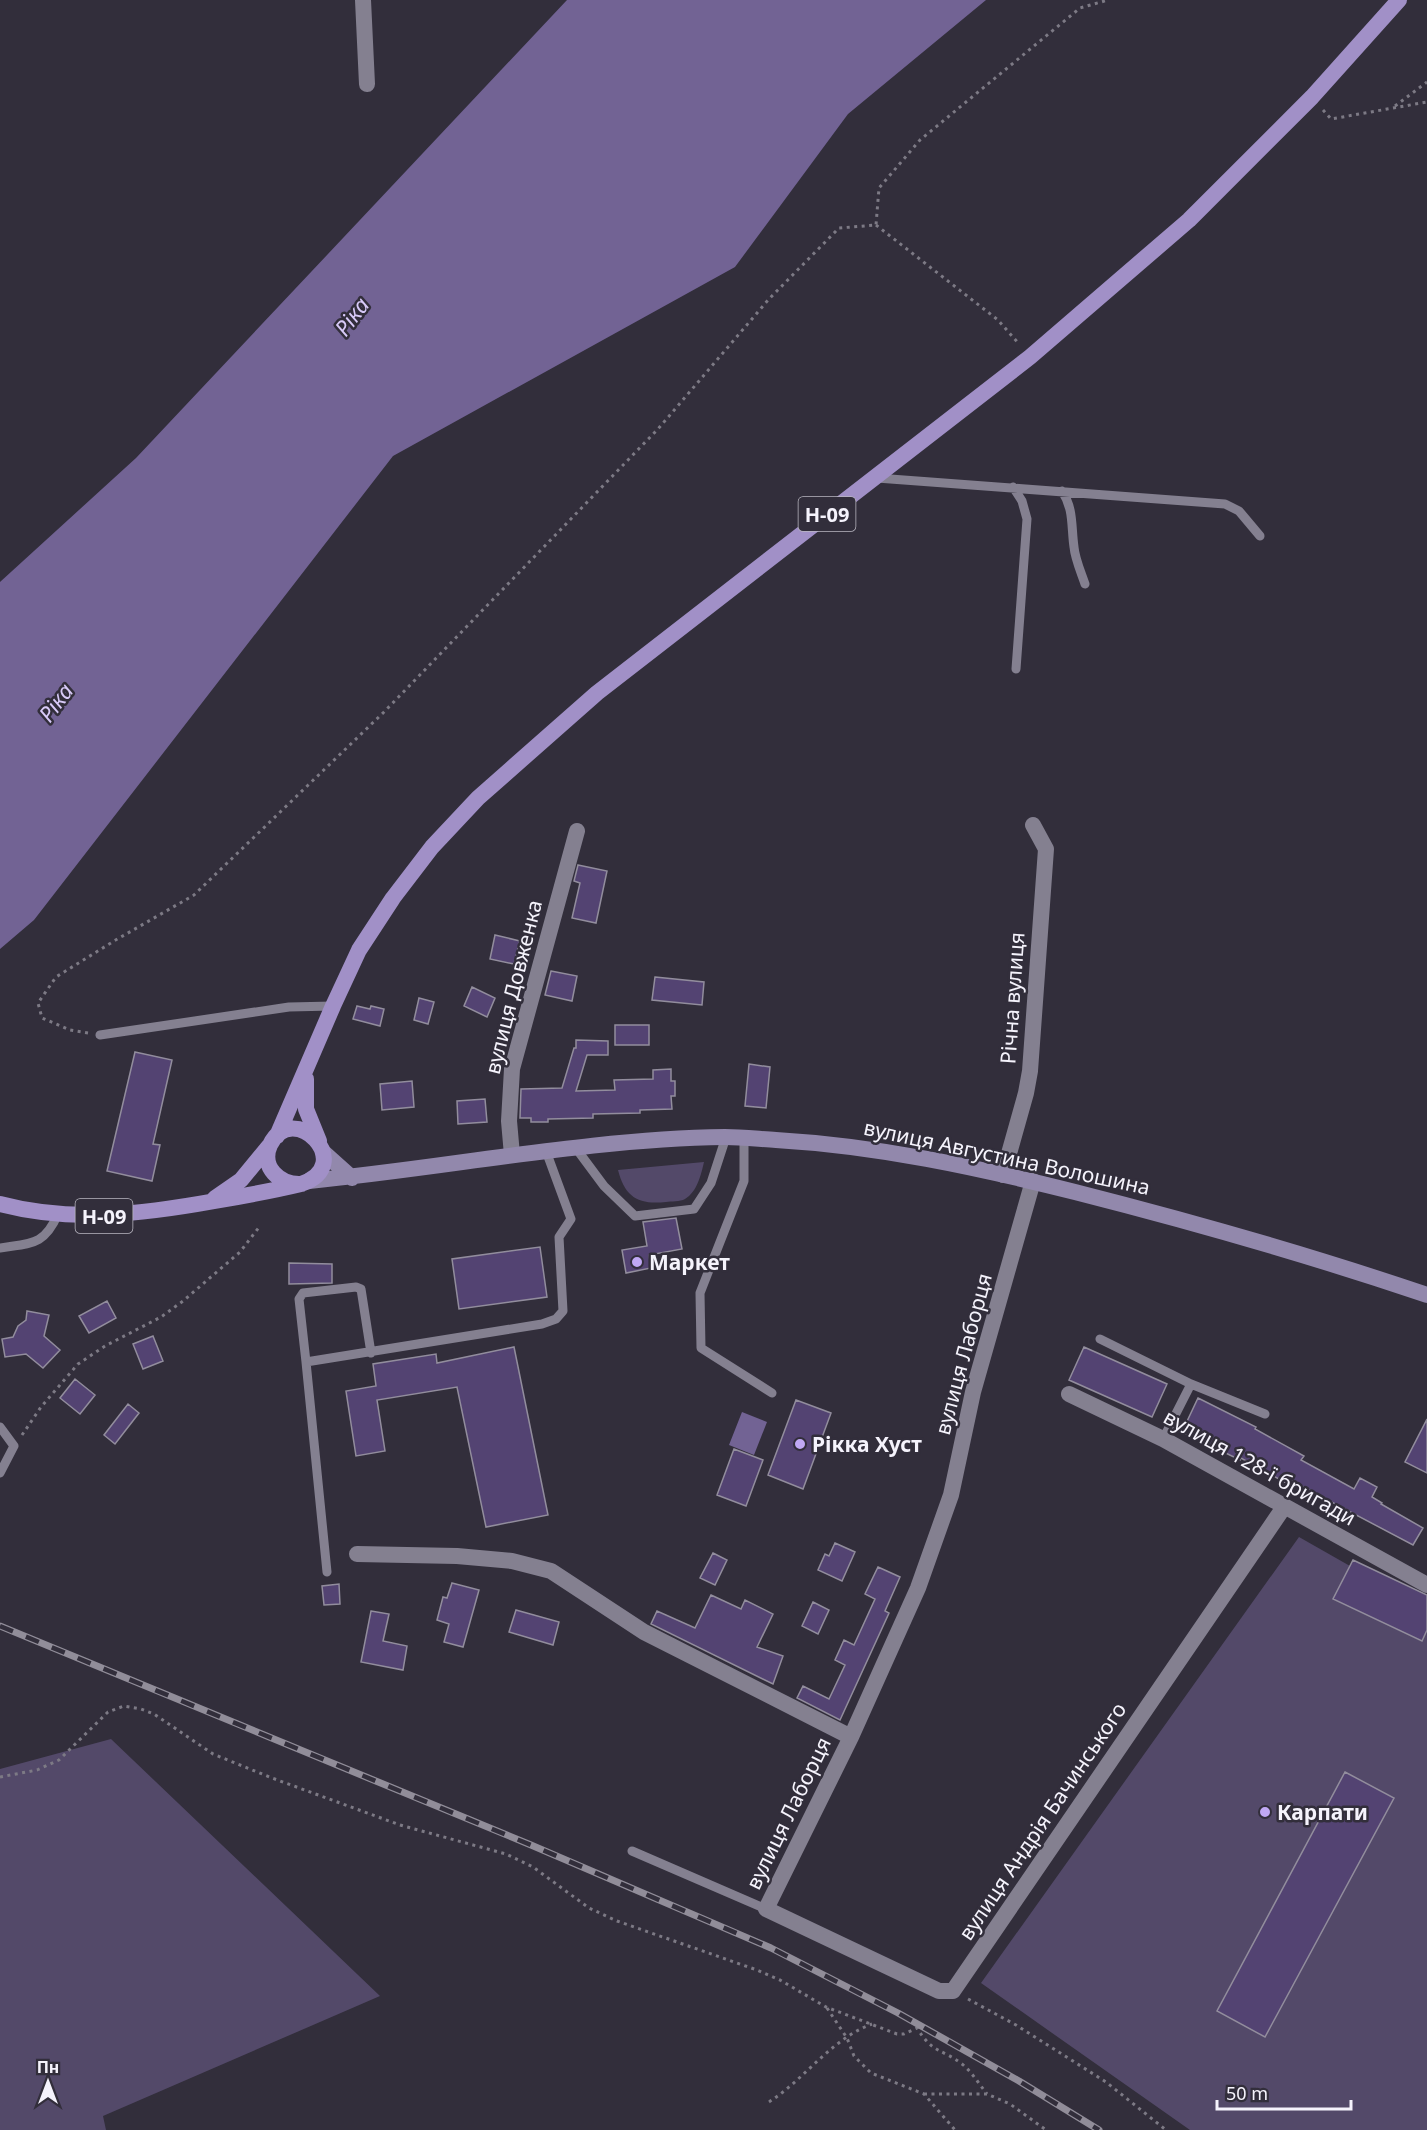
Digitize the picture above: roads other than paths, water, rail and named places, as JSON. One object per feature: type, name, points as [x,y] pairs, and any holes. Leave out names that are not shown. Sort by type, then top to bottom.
[{"type":"main road","name":"Н-09","points":[[305,1183],[283,1182],[276,1177],[268,1162],[274,1140],[359,950],[393,898],[432,847],[478,798],[597,693],[1030,357],[1189,220],[1312,97],[1399,0]]},
{"type":"main road","name":"Н-09","points":[[308,1066],[305,1088],[306,1109],[322,1148]]},
{"type":"main road","points":[[274,1140],[286,1131],[296,1129],[306,1131],[352,1178]]},
{"type":"main road","name":"вулиця Августина Волошина","points":[[0,1204],[58,1214],[109,1215],[176,1208],[305,1183],[575,1147],[726,1137],[821,1142],[868,1148],[1003,1175],[1164,1215],[1427,1295]]},
{"type":"main road","name":"вулиця Августина Волошина","points":[[209,1202],[241,1180],[262,1158],[274,1140]]},
{"type":"main road","points":[[305,1183],[320,1169],[322,1148]]},
{"type":"street","points":[[363,0],[367,84]]},
{"type":"street","name":"Річна вулиця","points":[[1003,1175],[1030,1071],[1046,849],[1033,825]]},
{"type":"street","name":"вулиця Довженка","points":[[512,1155],[508,1121],[512,1069],[577,831]]},
{"type":"street","name":"вулиця Лаборця","points":[[766,1909],[851,1737],[918,1588],[951,1495],[973,1392],[1033,1182]]},
{"type":"street","name":"вулиця 128-ї бригади","points":[[1069,1394],[1163,1439],[1427,1584]]},
{"type":"street","name":"вулиця Андрія Бачинського","points":[[766,1909],[939,1991],[953,1991],[1284,1507]]},
{"type":"street","name":"вулиця Лаборця","points":[[357,1554],[457,1556],[512,1561],[551,1571],[644,1632],[851,1737]]},
{"type":"lane","points":[[874,478],[1225,504],[1239,511],[1260,536]]},
{"type":"lane","points":[[1013,487],[1022,501],[1026,519],[1016,669]]},
{"type":"lane","points":[[1062,491],[1073,516],[1074,548],[1085,584]]},
{"type":"lane","points":[[100,1035],[289,1007],[333,1006]]},
{"type":"lane","points":[[575,1147],[604,1186],[635,1216],[694,1209],[711,1183],[726,1137]]},
{"type":"lane","points":[[744,1138],[744,1181],[700,1293],[701,1348],[772,1393]]},
{"type":"lane","points":[[306,1362],[542,1324],[556,1319],[563,1311],[559,1237],[572,1219],[546,1151]]},
{"type":"lane","points":[[0,1248],[30,1243],[43,1238],[51,1229],[58,1214]]},
{"type":"lane","points":[[327,1572],[299,1299],[303,1293],[356,1287],[361,1289],[371,1353]]},
{"type":"lane","points":[[1100,1339],[1191,1384],[1265,1414]]},
{"type":"lane","points":[[1163,1439],[1191,1384]]},
{"type":"lane","points":[[0,1427],[14,1446],[0,1473]]},
{"type":"lane","points":[[632,1851],[766,1909]]},
{"type":"water","name":"Ріка","points":[[567,0],[986,0],[848,114],[735,267],[393,456],[34,920],[0,949],[0,582],[136,458]]},
{"type":"water","points":[[742,1412],[767,1422],[754,1455],[729,1445]]},
{"type":"railway","points":[[0,1626],[531,1845],[771,1948],[898,2013],[1019,2081],[1099,2130]]},
{"type":"place","name":"Маркет","points":[[637,1262]]},
{"type":"place","name":"Рікка Хуст","points":[[800,1444]]},
{"type":"place","name":"Карпати","points":[[1265,1812]]}]
